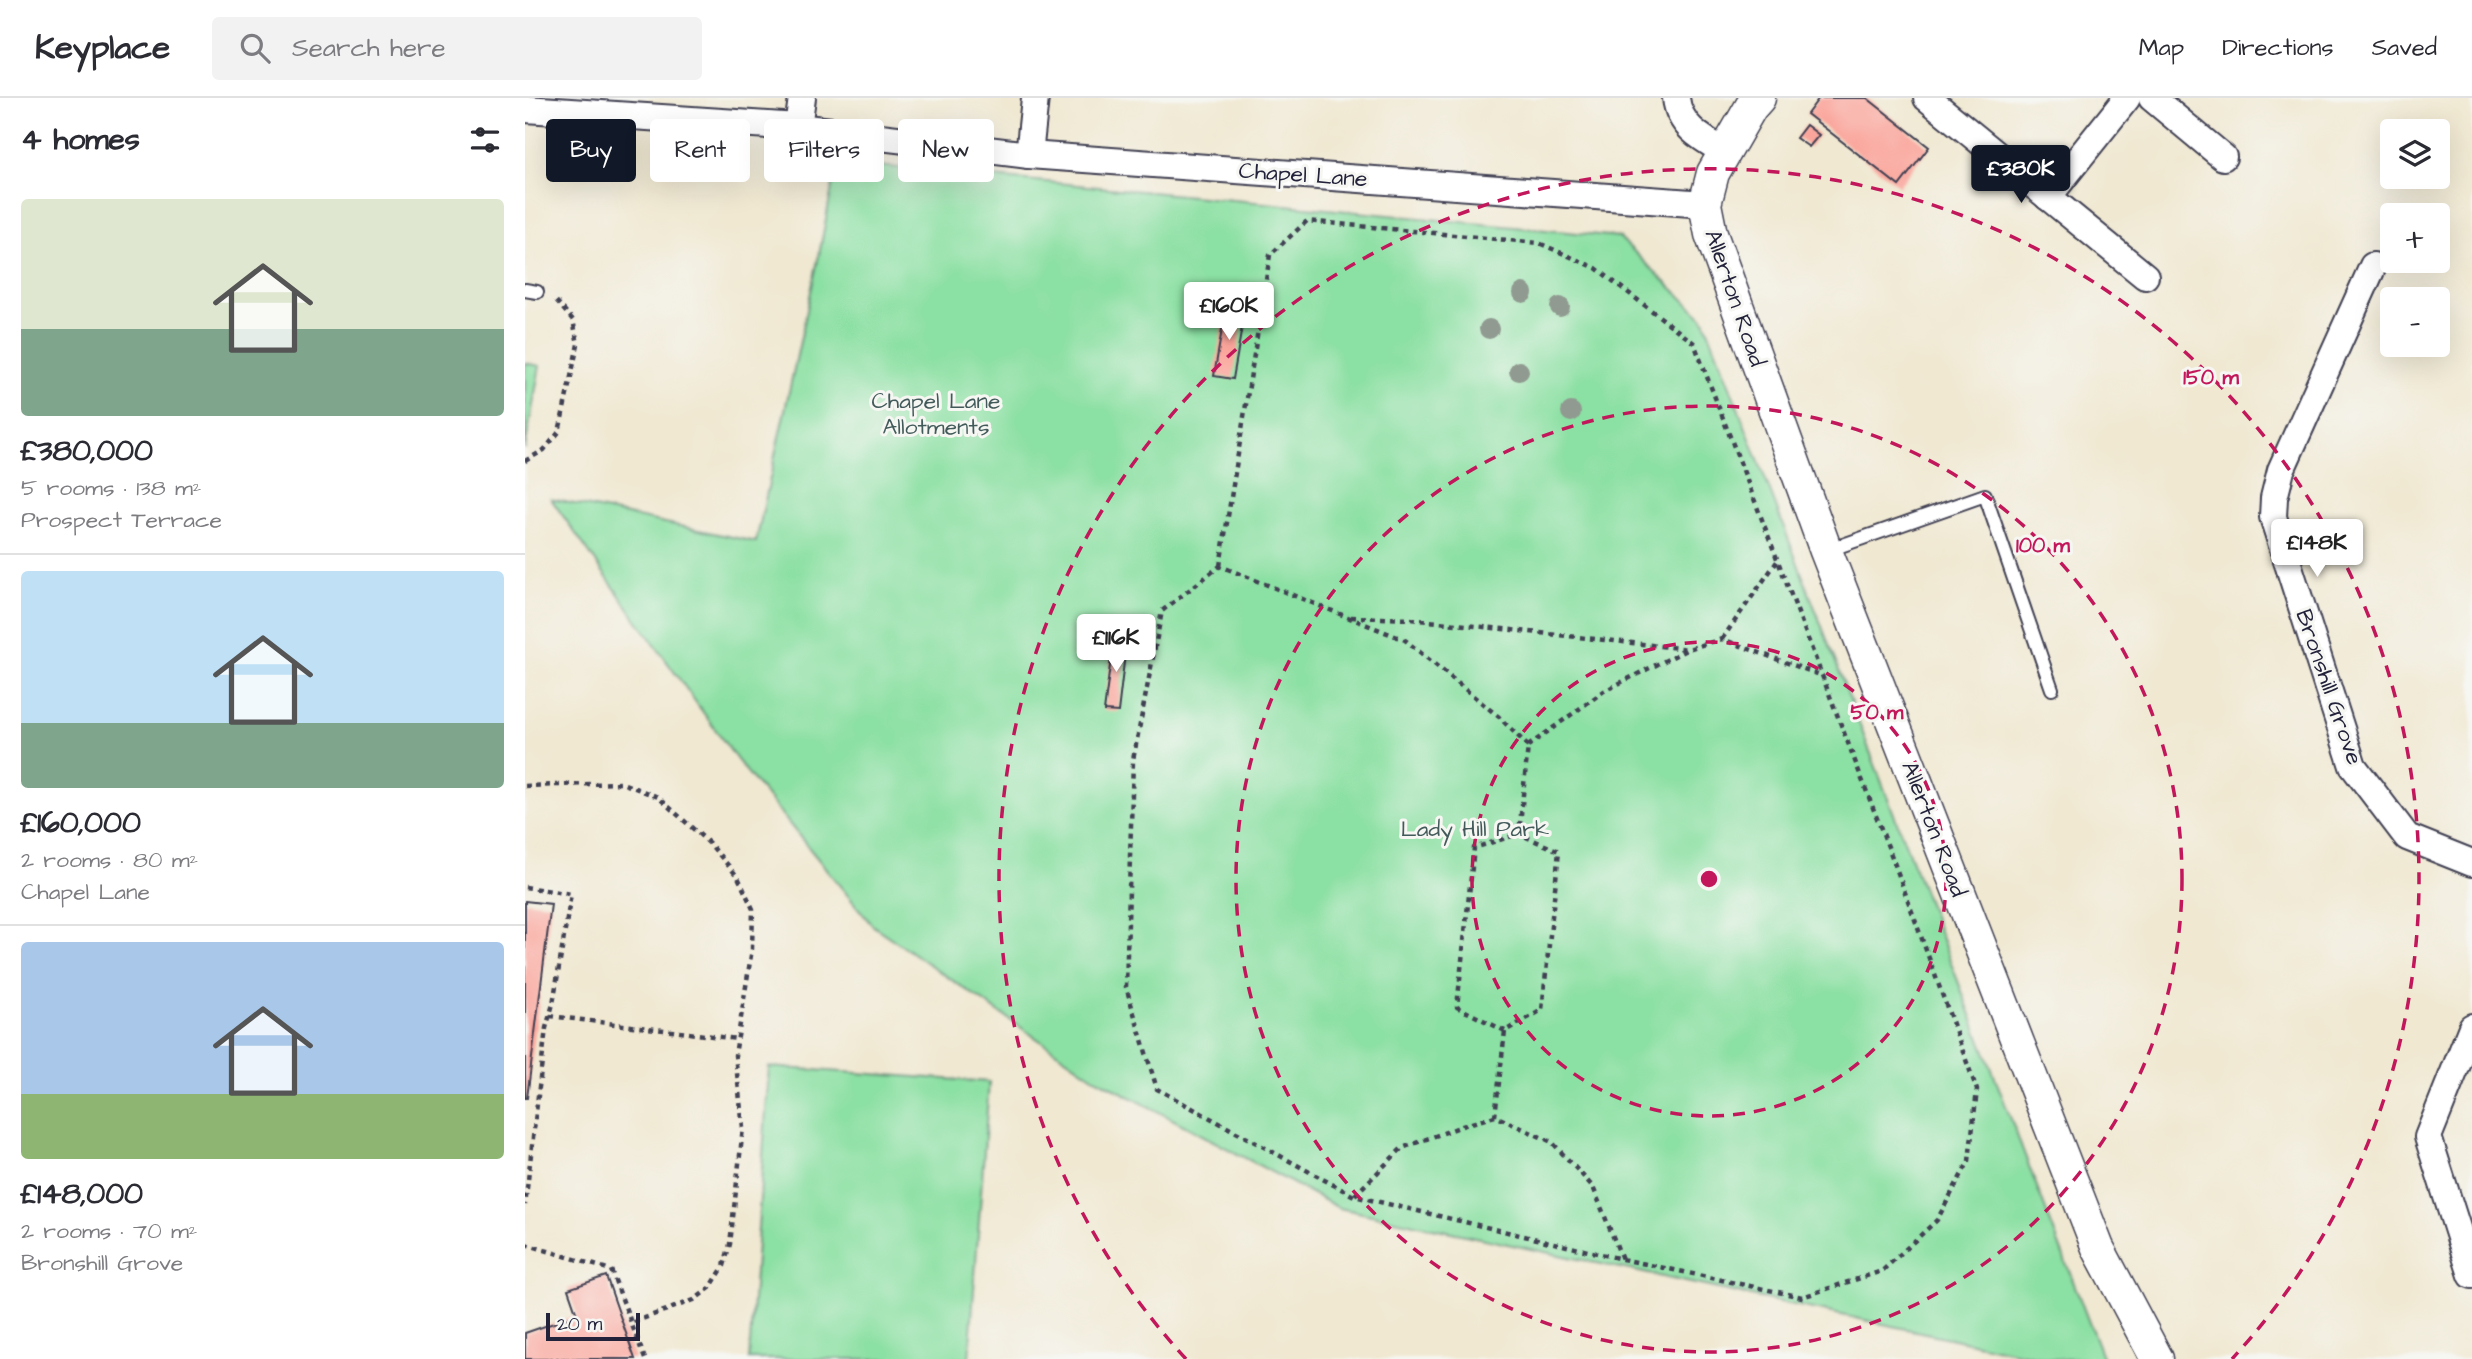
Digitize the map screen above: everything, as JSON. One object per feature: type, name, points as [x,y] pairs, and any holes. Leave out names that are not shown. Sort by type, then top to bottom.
[{"type":"street","points":[[799,119],[802,98]]},
{"type":"street","points":[[1029,155],[1035,98]]},
{"type":"street","points":[[1676,98],[1677,109],[1693,132],[1725,152]]},
{"type":"street","name":"Allerton Road","points":[[1759,98],[1713,173],[1705,204],[1710,234],[1826,551],[2098,1248],[2157,1359]]},
{"type":"street","points":[[1927,98],[2145,276]]},
{"type":"street","points":[[2048,197],[2127,98]]},
{"type":"street","points":[[2152,98],[2223,157]]},
{"type":"street","name":"Chapel Lane","points":[[525,109],[764,125]]},
{"type":"street","name":"Chapel Lane","points":[[884,137],[1029,155],[1705,204]]},
{"type":"street","name":"Bronshill Grove","points":[[2373,266],[2281,470],[2274,498],[2273,517],[2353,766],[2407,836],[2472,863]]},
{"type":"street","points":[[2472,1027],[2428,1137],[2472,1275]]},
{"type":"lane","points":[[1826,551],[1985,495],[2052,689]]},
{"type":"path","points":[[1307,221],[1539,243],[1596,268],[1694,343],[1778,560],[1895,864],[1977,1090],[1969,1161],[1937,1220],[1881,1271],[1803,1297],[1622,1259],[1354,1196],[1157,1089],[1126,987],[1133,760],[1162,611],[1220,566],[1270,255],[1307,221]]},
{"type":"path","points":[[525,461],[544,450],[559,432],[578,344],[573,320],[559,302],[531,291]]},
{"type":"path","points":[[1722,639],[1778,560]]},
{"type":"path","points":[[1220,566],[1405,640],[1499,717],[1528,746]]},
{"type":"path","points":[[1346,616],[1410,619],[1688,649]]},
{"type":"path","points":[[1520,834],[1528,746],[1604,691],[1688,649],[1722,639],[1823,677]]},
{"type":"path","points":[[525,786],[622,783],[658,797],[710,844],[738,877],[753,909],[752,949],[735,1055],[743,1128],[730,1244],[724,1266],[710,1288],[694,1300],[631,1323]]},
{"type":"path","points":[[1520,834],[1559,851],[1542,1010],[1506,1031],[1457,1007],[1474,848],[1520,834]]},
{"type":"path","points":[[525,887],[571,894],[546,1028],[525,1205]]},
{"type":"path","points":[[549,1016],[737,1039]]},
{"type":"path","points":[[1495,1116],[1506,1031]]},
{"type":"path","points":[[1354,1196],[1402,1148],[1495,1116],[1552,1142],[1594,1187],[1622,1259]]},
{"type":"path","points":[[525,1244],[611,1270],[645,1359]]},
{"type":"green space","name":"Lady Hill Park","points":[[884,167],[898,168],[898,182],[994,182],[994,177],[1619,237],[1704,319],[2103,1359],[2047,1359],[1339,1208],[1093,1077],[872,925],[737,760],[551,499],[756,542],[833,182],[884,182]]},
{"type":"green space","points":[[525,363],[540,366],[525,449]]},
{"type":"green space","points":[[769,1067],[989,1082],[969,1359],[749,1359]]},
{"type":"building","points":[[1819,98],[1867,98],[1929,147],[1899,186],[1807,114]]},
{"type":"building","points":[[1806,125],[1819,135],[1809,147],[1796,138]]},
{"type":"building","points":[[1226,306],[1245,309],[1233,379],[1214,376]]},
{"type":"building","points":[[1114,635],[1127,637],[1118,712],[1104,711]]},
{"type":"building","points":[[525,901],[551,904],[527,1098],[525,1098]]},
{"type":"building","points":[[606,1276],[635,1359],[525,1359],[525,1333],[577,1315],[568,1289]]},
{"type":"park label","name":"Chapel Lane Allotments","points":[[936,414]]}]
